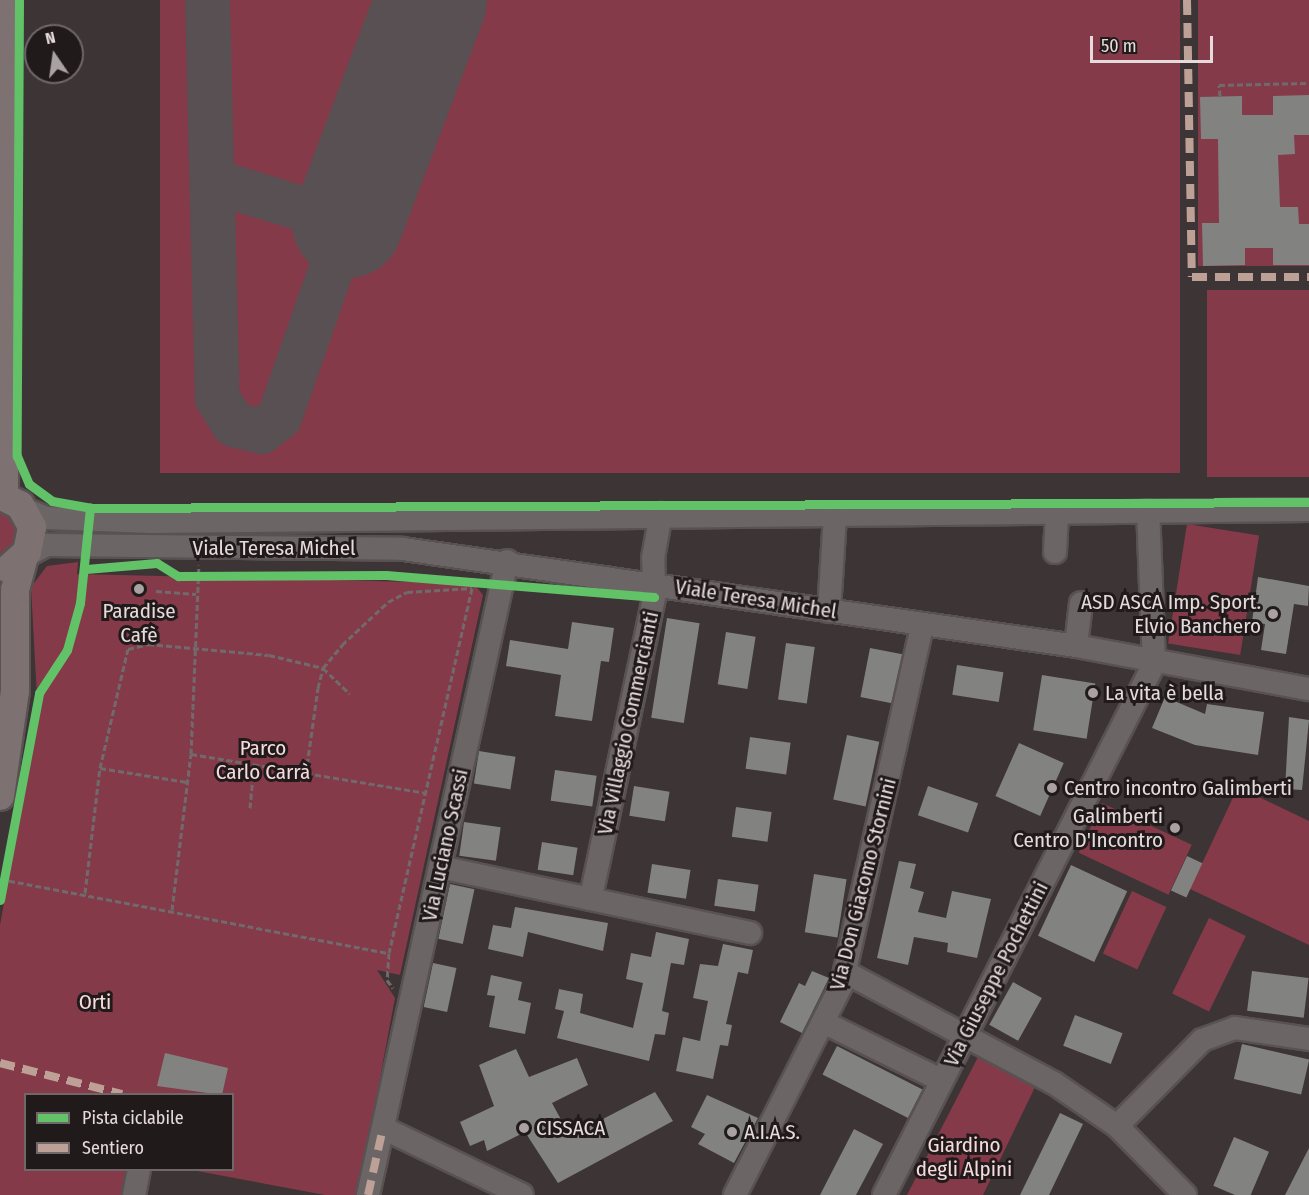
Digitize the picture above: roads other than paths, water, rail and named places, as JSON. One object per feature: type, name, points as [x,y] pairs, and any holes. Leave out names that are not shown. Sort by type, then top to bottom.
[{"type":"main road","points":[[0,796],[15,692],[15,590],[12,564],[32,533],[9,500],[6,0]]},
{"type":"street","name":"Viale Teresa Michel","points":[[9,500],[46,518],[151,522],[661,514],[835,515],[1309,510]]},
{"type":"street","name":"Via Giuseppe Pochettini","points":[[884,1195],[1154,664],[1148,512]]},
{"type":"street","points":[[1055,552],[1057,513]]},
{"type":"street","name":"Via Villaggio Commercianti","points":[[591,897],[654,583],[661,514]]},
{"type":"street","points":[[829,611],[835,515]]},
{"type":"street","name":"Viale Teresa Michel","points":[[12,564],[47,545],[403,549],[507,561],[922,625],[1076,646],[1154,664],[1309,689]]},
{"type":"street","name":"Via Luciano Scassi","points":[[368,1195],[507,561]]},
{"type":"street","points":[[1076,646],[1081,603]]},
{"type":"street","name":"Via Don Giacomo Stornini","points":[[735,1195],[823,1023],[845,972],[922,625]]},
{"type":"street","points":[[440,867],[591,897],[750,933]]},
{"type":"street","points":[[845,972],[966,1033],[1117,1126],[1185,1195]]},
{"type":"street","points":[[823,1023],[941,1080]]},
{"type":"street","points":[[1117,1126],[1202,1040],[1235,1028],[1309,1039]]},
{"type":"street","points":[[383,1128],[522,1195]]},
{"type":"street","points":[[134,1195],[139,1171]]},
{"type":"place","name":"Paradise Cafè","points":[[139,589]]},
{"type":"place","name":"ASD ASCA Imp. Sport. Elvio Banchero","points":[[1273,614]]},
{"type":"place","name":"La vita è bella","points":[[1093,693]]},
{"type":"place","name":"Centro incontro Galimberti","points":[[1052,788]]},
{"type":"place","name":"Galimberti Centro D'Incontro","points":[[1175,828]]},
{"type":"place","name":"CISSACA","points":[[524,1128]]},
{"type":"place","name":"A.I.A.S.","points":[[732,1132]]},
{"type":"park label","name":"Parco Carlo Carrà","points":[[263,760]]},
{"type":"park label","name":"Orti","points":[[95,1002]]},
{"type":"park label","name":"Giardino degli Alpini","points":[[964,1157]]}]
